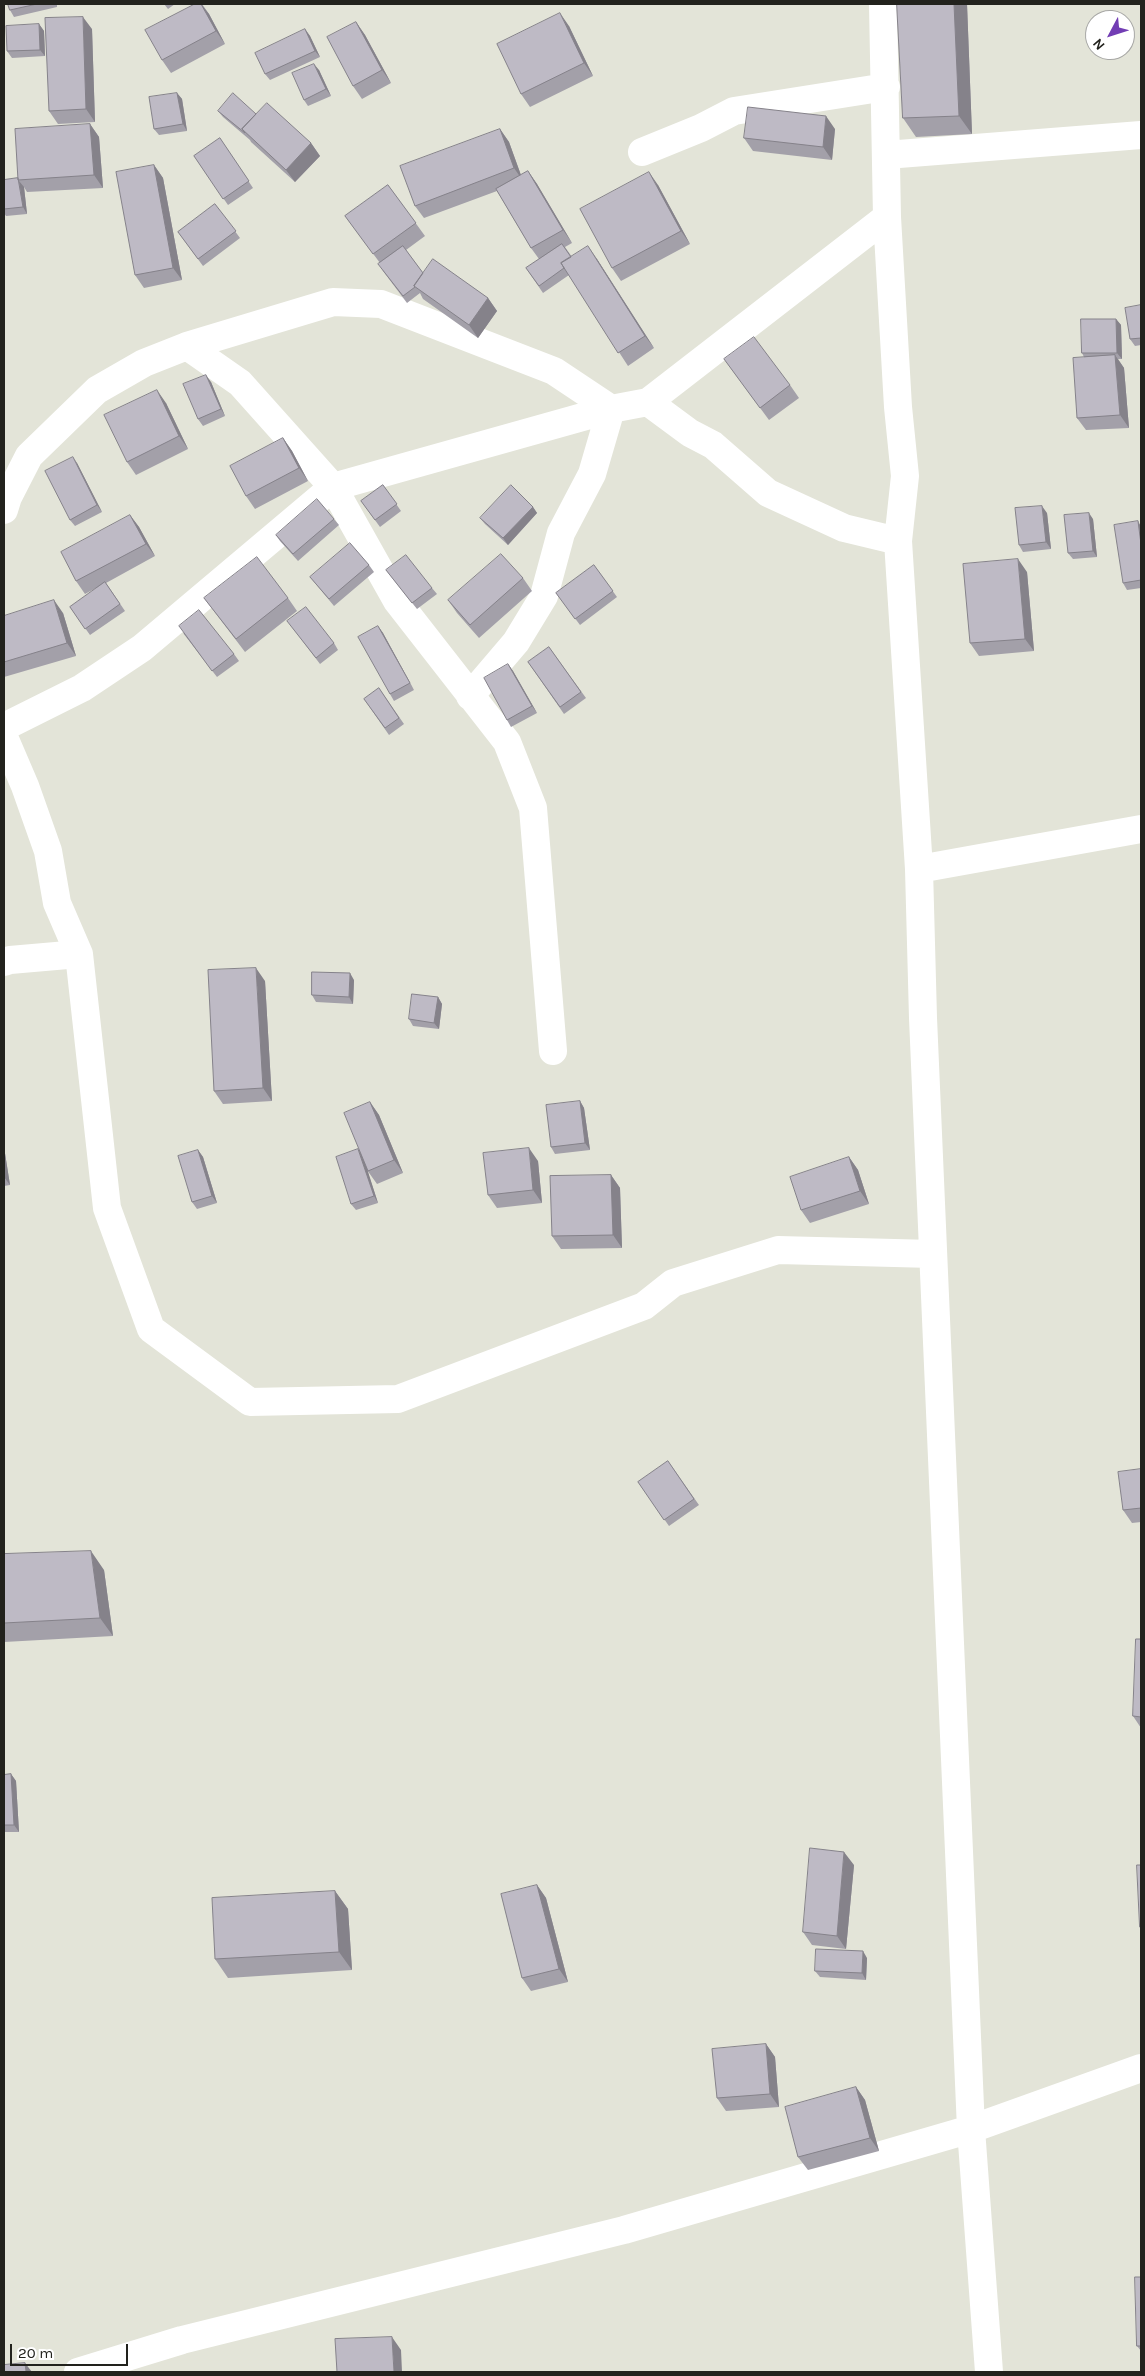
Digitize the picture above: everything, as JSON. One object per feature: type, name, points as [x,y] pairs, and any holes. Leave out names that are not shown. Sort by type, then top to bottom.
[{"type":"street","points":[[884,4],[887,217],[898,407],[905,476],[898,541],[919,869],[933,1254],[971,2129],[989,2372]]},
{"type":"street","points":[[642,152],[693,132],[734,111],[886,88]]},
{"type":"street","points":[[886,155],[1141,136]]},
{"type":"street","points":[[4,727],[82,688],[142,648],[333,487],[611,409],[648,402],[887,217]]},
{"type":"street","points":[[4,510],[8,497],[29,456],[98,390],[144,363],[187,346],[333,302],[381,304],[554,371],[611,409]]},
{"type":"street","points":[[187,346],[240,383],[333,487],[397,601],[507,742],[533,808],[553,1051]]},
{"type":"street","points":[[648,402],[690,433],[713,445],[768,492],[844,528],[898,541]]},
{"type":"street","points":[[470,696],[516,642],[544,596],[562,533],[592,474],[611,409]]},
{"type":"street","points":[[4,737],[25,786],[48,851],[57,903],[79,954],[107,1208],[151,1329],[250,1402],[398,1399],[644,1306],[673,1283],[778,1250],[933,1254]]},
{"type":"street","points":[[919,869],[1141,829]]},
{"type":"street","points":[[4,962],[79,954]]},
{"type":"street","points":[[78,2372],[182,2340],[624,2230],[971,2129],[1141,2068]]},
{"type":"building","points":[[8,4],[37,4],[10,10]]},
{"type":"building","points":[[195,4],[201,4],[216,31],[162,60],[145,30]]},
{"type":"building","points":[[897,4],[954,4],[959,116],[903,118]]},
{"type":"building","points":[[560,13],[584,63],[521,94],[497,44]]},
{"type":"building","points":[[83,17],[86,109],[49,111],[45,18]]},
{"type":"building","points":[[356,22],[382,70],[353,86],[327,37]]},
{"type":"building","points":[[39,24],[40,50],[7,51],[6,26]]},
{"type":"building","points":[[305,29],[315,51],[265,74],[255,53]]},
{"type":"building","points":[[314,64],[326,89],[304,100],[292,73]]},
{"type":"building","points":[[177,93],[183,124],[154,129],[149,97]]},
{"type":"building","points":[[233,93],[256,114],[242,129],[245,133],[218,111]]},
{"type":"building","points":[[267,103],[311,143],[286,170],[242,129]]},
{"type":"building","points":[[748,107],[826,116],[823,147],[744,138]]},
{"type":"building","points":[[90,124],[94,175],[18,180],[15,129]]},
{"type":"building","points":[[500,129],[514,168],[415,206],[400,166]]},
{"type":"building","points":[[220,138],[249,181],[223,199],[194,156]]},
{"type":"building","points":[[154,165],[173,268],[135,275],[116,172]]},
{"type":"building","points":[[528,171],[563,230],[531,248],[496,189]]},
{"type":"building","points":[[649,172],[681,231],[612,268],[580,209]]},
{"type":"building","points":[[18,178],[23,207],[4,209],[4,180]]},
{"type":"building","points":[[388,185],[416,223],[373,254],[345,216]]},
{"type":"building","points":[[215,204],[236,231],[198,259],[178,232]]},
{"type":"building","points":[[562,244],[571,257],[561,263],[564,268],[539,286],[526,268]]},
{"type":"building","points":[[403,246],[423,273],[415,287],[403,296],[378,264]]},
{"type":"building","points":[[588,246],[645,336],[618,353],[561,263]]},
{"type":"building","points":[[433,259],[488,298],[469,325],[414,286]]},
{"type":"building","points":[[1141,305],[1141,338],[1130,339],[1125,308]]},
{"type":"building","points":[[1081,319],[1116,319],[1117,353],[1082,353]]},
{"type":"building","points":[[754,337],[790,385],[760,408],[724,359]]},
{"type":"building","points":[[1115,355],[1120,415],[1077,418],[1073,358]]},
{"type":"building","points":[[206,375],[221,409],[198,419],[183,384]]},
{"type":"building","points":[[157,390],[179,436],[127,462],[104,415]]},
{"type":"building","points":[[283,438],[299,468],[246,496],[230,466]]},
{"type":"building","points":[[73,457],[97,505],[70,520],[45,471]]},
{"type":"building","points":[[383,485],[397,504],[375,520],[361,501]]},
{"type":"building","points":[[511,485],[533,507],[503,538],[480,518]]},
{"type":"building","points":[[317,499],[334,519],[293,554],[276,535]]},
{"type":"building","points":[[1042,506],[1046,542],[1019,545],[1015,508]]},
{"type":"building","points":[[1089,513],[1093,551],[1068,553],[1064,515]]},
{"type":"building","points":[[130,515],[146,544],[76,581],[61,552]]},
{"type":"building","points":[[1138,521],[1141,544],[1141,580],[1123,583],[1114,525]]},
{"type":"building","points":[[350,543],[369,565],[329,599],[310,577]]},
{"type":"building","points":[[501,554],[523,578],[470,625],[448,600]]},
{"type":"building","points":[[406,555],[432,588],[412,603],[386,570]]},
{"type":"building","points":[[257,557],[288,598],[236,639],[204,598]]},
{"type":"building","points":[[1018,559],[1025,639],[970,643],[963,564]]},
{"type":"building","points":[[594,565],[613,591],[575,619],[556,593]]},
{"type":"building","points":[[105,582],[120,604],[85,629],[70,607]]},
{"type":"building","points":[[54,600],[67,643],[4,662],[4,616]]},
{"type":"building","points":[[306,607],[334,643],[316,658],[287,621]]},
{"type":"building","points":[[199,610],[234,654],[212,671],[179,626]]},
{"type":"building","points":[[378,626],[410,683],[390,694],[358,637]]},
{"type":"building","points":[[549,647],[581,692],[560,707],[528,662]]},
{"type":"building","points":[[508,664],[532,706],[507,720],[484,678]]},
{"type":"building","points":[[379,688],[399,718],[385,728],[364,699]]},
{"type":"building","points":[[256,968],[263,1088],[214,1091],[208,970]]},
{"type":"building","points":[[312,972],[350,973],[349,997],[312,995]]},
{"type":"building","points":[[412,994],[438,997],[434,1023],[409,1019]]},
{"type":"building","points":[[580,1101],[585,1143],[551,1147],[546,1105]]},
{"type":"building","points":[[370,1102],[394,1160],[368,1171],[344,1113]]},
{"type":"building","points":[[529,1148],[533,1190],[488,1195],[483,1153]]},
{"type":"building","points":[[358,1149],[374,1196],[351,1204],[336,1157]]},
{"type":"building","points":[[198,1150],[212,1196],[192,1202],[178,1156]]},
{"type":"building","points":[[849,1157],[860,1191],[801,1210],[790,1177]]},
{"type":"building","points":[[611,1175],[613,1235],[552,1236],[550,1176]]},
{"type":"building","points":[[668,1461],[694,1499],[664,1520],[638,1482]]},
{"type":"building","points":[[1141,1469],[1141,1508],[1123,1510],[1118,1472]]},
{"type":"building","points":[[91,1551],[100,1618],[4,1623],[4,1554]]},
{"type":"building","points":[[1136,1639],[1141,1639],[1141,1717],[1133,1716]]},
{"type":"building","points":[[11,1774],[14,1825],[4,1825],[4,1775]]},
{"type":"building","points":[[810,1848],[844,1852],[837,1936],[803,1932]]},
{"type":"building","points":[[1137,1865],[1141,1865],[1141,1927],[1140,1927]]},
{"type":"building","points":[[537,1885],[559,1969],[522,1978],[501,1894]]},
{"type":"building","points":[[335,1891],[339,1952],[215,1959],[212,1898]]},
{"type":"building","points":[[816,1949],[863,1951],[862,1973],[815,1971]]},
{"type":"building","points":[[766,2044],[770,2094],[717,2098],[712,2049]]},
{"type":"building","points":[[856,2087],[870,2138],[798,2157],[785,2107]]},
{"type":"building","points":[[1135,2277],[1141,2277],[1141,2346],[1137,2346]]},
{"type":"building","points":[[392,2337],[394,2372],[337,2372],[335,2339]]},
{"type":"building","points":[[25,2363],[26,2372],[4,2372],[4,2365]]}]
